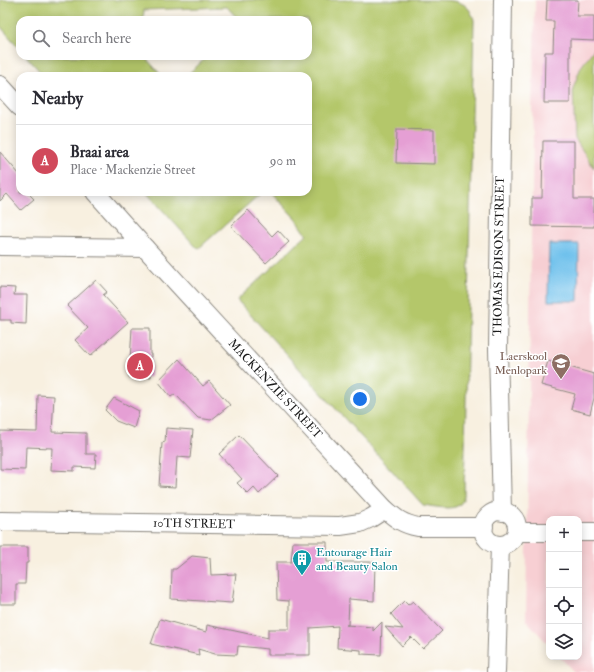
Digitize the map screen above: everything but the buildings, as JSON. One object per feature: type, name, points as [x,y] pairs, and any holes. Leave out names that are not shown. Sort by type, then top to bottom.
[{"type":"street","name":"THOMAS EDISON STREET","points":[[502,512],[498,349],[503,0]]},
{"type":"street","points":[[0,85],[16,103]]},
{"type":"street","name":"MACKENZIE STREET","points":[[99,196],[394,518],[411,526],[484,527]]},
{"type":"street","points":[[0,246],[145,248]]},
{"type":"street","name":"10TH STREET","points":[[0,521],[340,526],[360,523],[385,509]]},
{"type":"street","points":[[502,512],[512,516],[516,521],[517,532],[511,541],[500,545],[490,542],[486,538],[484,527],[485,522],[492,514],[502,512]]},
{"type":"street","points":[[517,532],[546,532]]},
{"type":"street","points":[[582,532],[594,532]]},
{"type":"street","points":[[496,672],[500,545]]},
{"type":"shaded area","name":"Laerskool Menlopark","points":[[535,0],[594,0],[594,672],[574,672],[563,660],[582,660],[582,516],[546,516],[546,642],[526,620],[533,139],[532,107]]},
{"type":"green space","points":[[0,0],[437,0],[455,1],[465,5],[474,20],[464,496],[460,504],[452,508],[423,505],[237,300],[307,235],[296,219],[275,196],[312,196],[312,72],[190,72],[204,60],[312,60],[312,16],[235,16],[227,7],[144,10],[143,16],[16,16],[16,44],[0,26]]},
{"type":"green space","points":[[594,49],[594,168],[575,139],[573,88],[581,67]]},
{"type":"green space","points":[[30,60],[148,60],[158,72],[40,72]]},
{"type":"green space","points":[[150,196],[258,196],[198,249]]},
{"type":"water","points":[[549,244],[579,244],[578,301],[548,301]]},
{"type":"place","name":"Braai area","points":[[140,366]]},
{"type":"place","name":"Laerskool Menlopark","points":[[561,380]]},
{"type":"place","name":"Entourage Hair and Beauty Salon","points":[[302,576]]}]
